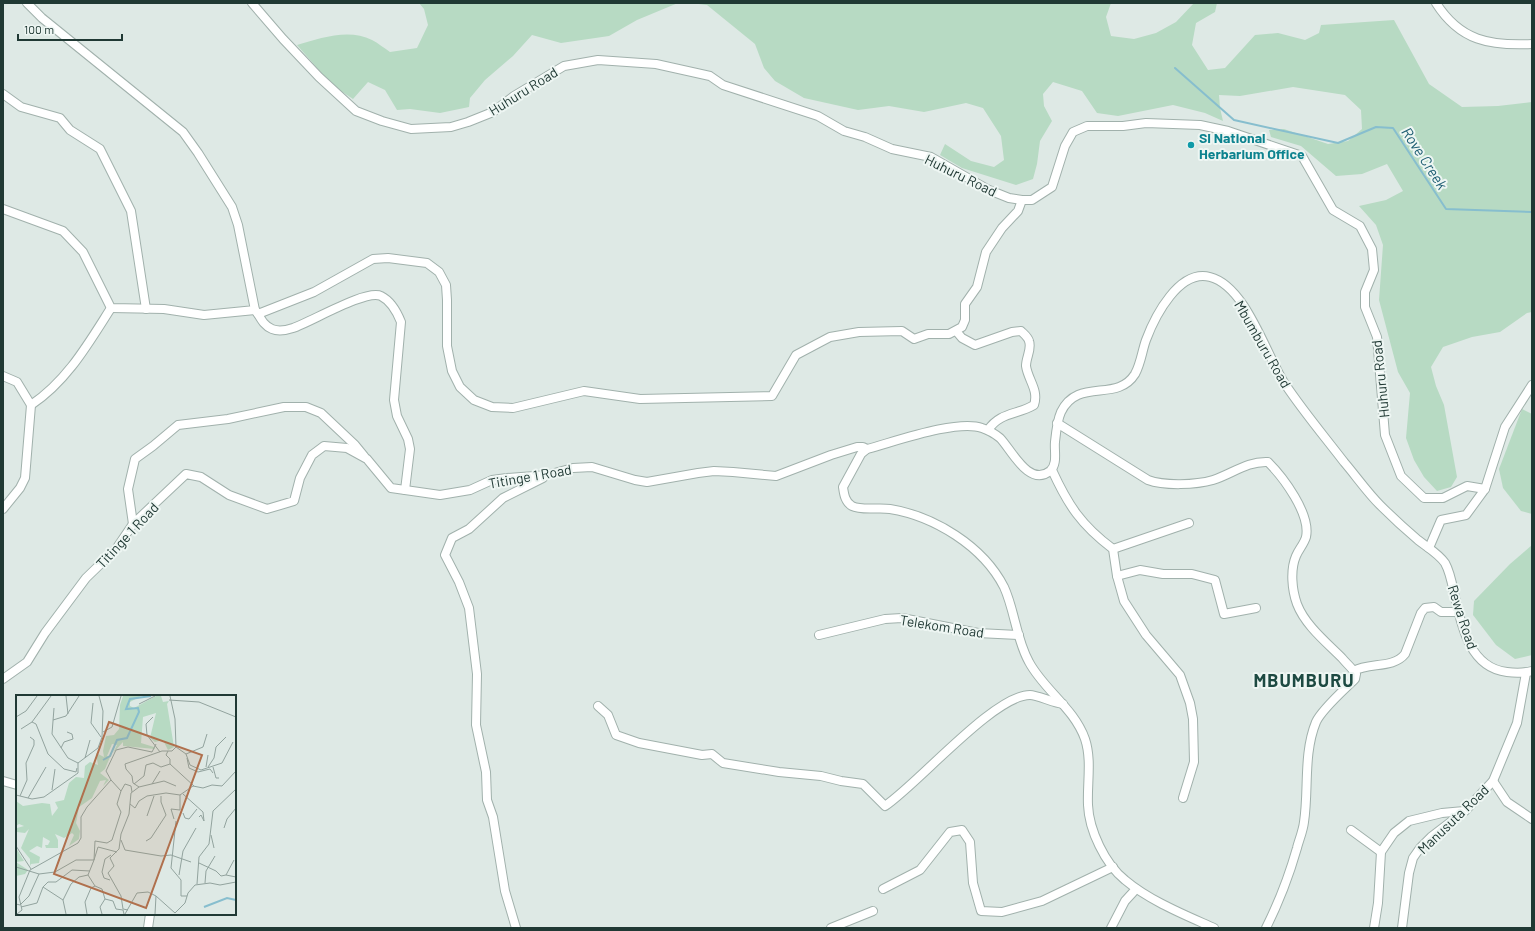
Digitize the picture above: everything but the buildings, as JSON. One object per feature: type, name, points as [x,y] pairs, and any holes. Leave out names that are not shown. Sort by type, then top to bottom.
[{"type":"street","points":[[27,3],[42,18],[183,132],[232,207],[238,225],[257,312],[265,325],[274,330],[284,330],[301,325],[368,295],[380,295],[390,303],[398,313],[401,322],[394,400],[397,416],[408,439],[410,449],[405,490]]},
{"type":"street","name":"Huhuru Road","points":[[252,3],[319,77],[356,111],[382,121],[404,127],[451,127],[468,122],[494,112],[514,96],[564,66],[598,60],[656,64],[710,76],[723,85],[818,116],[844,131],[865,137],[892,149],[930,157],[989,190],[1009,198],[1022,200],[1032,200],[1052,187],[1065,146],[1073,132],[1087,126],[1123,126],[1146,123],[1200,125],[1228,132],[1302,156],[1333,210],[1360,226],[1372,249],[1374,270],[1365,292],[1365,307],[1377,337],[1385,435],[1401,476],[1424,498],[1444,498],[1467,486],[1485,490]]},
{"type":"street","points":[[1436,3],[1442,13],[1458,30],[1476,39],[1494,43],[1532,44]]},
{"type":"street","points":[[3,94],[21,107],[60,118],[70,130],[100,149],[131,211],[146,309]]},
{"type":"street","points":[[111,308],[164,309],[204,315],[257,312],[314,292],[373,259],[388,258],[428,263],[440,272],[446,286],[447,346],[452,371],[460,387],[474,400],[492,407],[513,408],[584,391],[640,399],[772,396],[796,355],[830,337],[859,332],[902,331],[914,339],[928,334],[949,334],[962,327],[965,320],[965,304],[977,287],[986,252],[1002,228],[1018,211],[1022,200]]},
{"type":"street","points":[[3,209],[63,231],[82,252],[111,308]]},
{"type":"street","name":"Mbumburu Road","points":[[1052,470],[1055,464],[1054,444],[1057,423],[1066,404],[1076,396],[1087,391],[1113,389],[1124,385],[1131,380],[1140,362],[1157,315],[1169,298],[1187,280],[1196,276],[1214,278],[1232,291],[1243,305],[1284,383],[1312,422],[1378,502],[1404,528],[1428,548]]},
{"type":"street","points":[[31,405],[45,395],[73,367],[111,308]]},
{"type":"street","points":[[956,331],[962,338],[975,345],[1012,332],[1021,331],[1029,340],[1030,348],[1026,365],[1034,387],[1036,398],[1034,405],[1025,410],[1001,417],[988,430]]},
{"type":"street","points":[[3,376],[17,382],[31,405],[25,478],[20,488],[3,508]]},
{"type":"street","points":[[1428,548],[1441,520],[1466,515],[1485,490],[1505,427],[1532,385]]},
{"type":"street","points":[[133,524],[128,489],[135,459],[178,425],[228,419],[284,407],[306,407],[321,413],[355,445],[367,459]]},
{"type":"street","points":[[1057,423],[1148,480],[1161,484],[1192,484],[1213,480],[1248,465],[1268,462],[1277,471],[1294,497],[1304,518],[1306,535],[1296,556],[1293,573],[1294,595],[1298,606],[1312,627],[1354,670],[1356,674],[1354,679],[1328,706],[1317,721],[1308,761],[1304,823],[1290,874],[1276,909],[1266,928]]},
{"type":"street","points":[[1183,798],[1194,762],[1193,719],[1190,703],[1180,676],[1146,635],[1124,600],[1117,576],[1113,549],[1096,536],[1078,516],[1063,494],[1052,470],[1040,474],[1033,473],[1017,462],[999,437],[988,430],[971,425],[951,426],[867,449],[861,454],[843,487],[846,500],[849,505],[855,507],[888,509],[908,513],[929,520],[960,538],[973,549],[997,575],[1004,588],[1029,662],[1046,686],[1063,704],[1078,724],[1086,741],[1088,758],[1088,806],[1091,824],[1097,841],[1113,867],[1123,879],[1136,889],[1183,914],[1214,928]]},
{"type":"street","name":"Titinge 1 Road","points":[[3,679],[26,662],[45,633],[82,584],[116,549],[133,524],[186,474],[201,477],[230,495],[267,509],[294,501],[300,478],[312,455],[324,446],[347,448],[367,459],[391,488],[440,495],[470,490],[492,480],[547,475],[573,468],[592,467],[635,480],[647,482],[698,473],[714,472],[776,476],[831,455],[857,447],[867,449]]},
{"type":"street","points":[[516,928],[505,891],[493,817],[487,800],[486,772],[476,725],[476,674],[469,608],[459,582],[445,555],[452,538],[469,529],[503,498],[547,475]]},
{"type":"street","points":[[1113,549],[1189,523]]},
{"type":"street","name":"Rewa Road","points":[[1428,548],[1445,564],[1450,574],[1458,612],[1468,641],[1476,655],[1484,664],[1499,671],[1529,672]]},
{"type":"street","points":[[1117,576],[1140,570],[1163,574],[1192,574],[1215,580],[1224,614],[1256,608]]},
{"type":"street","points":[[1354,670],[1360,667],[1392,663],[1402,659],[1421,613],[1425,608],[1434,607],[1441,612],[1458,612]]},
{"type":"street","name":"Telekom Road","points":[[819,635],[885,619],[902,618],[978,633],[1019,635]]},
{"type":"street","points":[[1529,672],[1517,722],[1493,781],[1507,802],[1532,819]]},
{"type":"street","points":[[598,706],[608,715],[616,735],[639,743],[702,755],[712,754],[723,763],[779,772],[821,776],[863,784],[886,806],[898,797],[990,714],[1013,699],[1031,695],[1054,703],[1063,704]]},
{"type":"street","points":[[3,780],[16,785]]},
{"type":"street","name":"Manusuta Road","points":[[1402,928],[1409,873],[1413,858],[1431,837],[1465,811],[1493,781]]},
{"type":"street","points":[[1374,928],[1378,903],[1381,852],[1394,833],[1409,821],[1442,813],[1465,811]]},
{"type":"street","points":[[883,889],[920,870],[950,832],[962,830],[970,842],[973,883],[980,911],[1002,912],[1042,901],[1113,867]]},
{"type":"street","points":[[1351,830],[1381,852]]},
{"type":"street","points":[[1111,928],[1125,902],[1136,889]]},
{"type":"street","points":[[831,928],[873,912]]},
{"type":"street","points":[[148,928],[150,915]]},
{"type":"green space","points":[[419,3],[678,3],[637,20],[609,36],[561,43],[532,35],[513,56],[485,80],[470,98],[469,107],[440,113],[410,109],[397,110],[385,90],[368,82],[353,99],[332,85],[297,45],[325,37],[344,34],[363,36],[374,41],[390,52],[417,48],[428,25],[424,9]]},
{"type":"green space","points":[[690,3],[1111,3],[1106,17],[1111,36],[1134,39],[1156,33],[1176,22],[1194,3],[1217,3],[1215,12],[1196,23],[1192,45],[1208,70],[1225,68],[1255,35],[1278,33],[1305,40],[1319,33],[1321,25],[1394,20],[1429,84],[1462,107],[1498,106],[1532,102],[1532,312],[1527,313],[1500,332],[1472,337],[1443,347],[1431,367],[1436,386],[1444,405],[1457,477],[1451,487],[1437,491],[1424,477],[1414,460],[1406,438],[1410,393],[1398,372],[1379,300],[1383,245],[1376,225],[1359,206],[1386,200],[1403,191],[1387,164],[1362,174],[1336,176],[1301,146],[1271,137],[1269,130],[1284,129],[1328,144],[1348,141],[1362,129],[1361,110],[1345,95],[1293,87],[1240,96],[1219,95],[1223,121],[1205,113],[1173,105],[1118,116],[1097,113],[1082,91],[1053,82],[1043,94],[1044,106],[1052,121],[1040,141],[1037,164],[1033,179],[1016,185],[962,168],[940,155],[945,144],[971,161],[994,167],[1004,160],[1001,136],[983,108],[966,103],[924,112],[889,106],[858,110],[804,98],[775,81],[764,68],[755,44],[707,5]]},
{"type":"green space","points":[[1522,409],[1532,414],[1532,514],[1521,511],[1503,488],[1499,469]]},
{"type":"green space","points":[[1532,545],[1532,655],[1515,659],[1496,645],[1473,615],[1474,601],[1510,564]]},
{"type":"waterway","name":"Rove Creek","points":[[1175,68],[1234,120],[1338,143],[1376,127],[1393,128],[1446,209],[1532,212]]},
{"type":"place","name":"SI National Herbarium Office","points":[[1191,145]]},
{"type":"district","name":"MBUMBURU","points":[[1304,680]]}]
